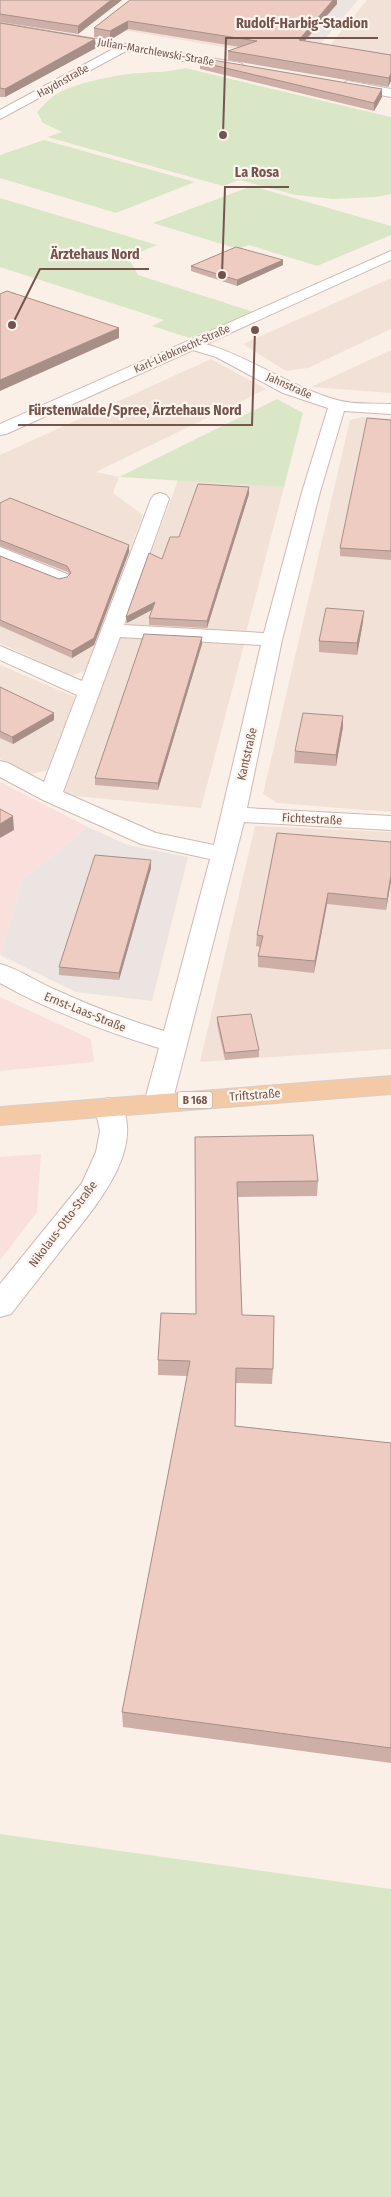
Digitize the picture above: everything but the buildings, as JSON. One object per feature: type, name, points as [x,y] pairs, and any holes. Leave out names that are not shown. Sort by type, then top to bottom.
[{"type":"main road","name":"Triftstraße","points":[[0,1116],[391,1085]]},
{"type":"street","name":"Julian-Marchlewski-Straße","points":[[0,26],[247,68]]},
{"type":"street","points":[[82,39],[92,32]]},
{"type":"street","name":"Haydnstraße","points":[[0,115],[125,47]]},
{"type":"street","points":[[333,82],[391,93]]},
{"type":"street","points":[[372,89],[391,89]]},
{"type":"street","name":"Karl-Liebknecht-Straße","points":[[0,430],[391,255]]},
{"type":"street","name":"Jahnstraße","points":[[192,344],[222,354],[289,389],[337,406],[391,408]]},
{"type":"street","name":"Kantstraße","points":[[158,1103],[234,814],[272,640],[311,492],[337,406]]},
{"type":"street","points":[[52,795],[160,499]]},
{"type":"street","points":[[0,553],[60,578]]},
{"type":"street","points":[[111,630],[272,640]]},
{"type":"street","points":[[0,652],[88,692]]},
{"type":"street","points":[[0,768],[52,795],[149,839],[223,854]]},
{"type":"street","name":"Fichtestraße","points":[[234,814],[391,823]]},
{"type":"street","name":"Ernst-Laas-Straße","points":[[0,972],[23,985],[106,1023],[174,1044]]},
{"type":"street","name":"Nikolaus-Otto-Straße","points":[[0,1306],[94,1187],[110,1152],[114,1131],[109,1107]]},
{"type":"shaded area","points":[[309,0],[358,0],[318,47],[289,43]]},
{"type":"shaded area","points":[[367,0],[391,0],[391,75],[110,28],[119,20],[325,51]]},
{"type":"shaded area","points":[[391,278],[391,329],[308,368],[286,371],[243,344]]},
{"type":"shaded area","points":[[391,350],[391,393],[311,387]]},
{"type":"shaded area","points":[[211,359],[266,389],[96,472],[119,477],[113,493],[143,515],[110,603],[66,586],[79,579],[0,545],[0,455]]},
{"type":"shaded area","points":[[363,417],[391,419],[391,812],[277,803],[263,794],[350,420]]},
{"type":"shaded area","points":[[178,480],[284,487],[246,633],[125,625]]},
{"type":"shaded area","points":[[0,562],[108,609],[85,671],[71,676],[0,643]]},
{"type":"shaded area","points":[[121,635],[244,645],[201,808],[63,795]]},
{"type":"shaded area","points":[[0,665],[75,697],[48,770],[32,774],[0,759]]},
{"type":"shaded area","points":[[0,782],[88,827],[23,879],[0,955]]},
{"type":"shaded area","points":[[255,826],[391,832],[391,1049],[200,1062]]},
{"type":"shaded area","points":[[88,827],[128,845],[188,857],[152,1001],[76,992],[0,955],[23,879]]},
{"type":"shaded area","points":[[0,997],[91,1039],[94,1062],[0,1071]]},
{"type":"shaded area","points":[[41,1154],[37,1212],[0,1260],[0,1157]]},
{"type":"green space","points":[[185,68],[391,117],[391,194],[376,197],[333,199],[296,195],[239,180],[223,186],[47,137],[62,132],[43,123],[37,112],[59,93],[80,84],[119,75]]},
{"type":"green space","points":[[44,140],[195,182],[116,213],[0,178],[0,155]]},
{"type":"green space","points":[[252,186],[391,226],[391,235],[317,266],[249,245],[238,249],[153,223]]},
{"type":"green space","points":[[0,198],[157,245],[128,257],[138,275],[254,312],[190,338],[152,326],[164,320],[0,267]]},
{"type":"green space","points":[[277,399],[303,413],[284,487],[119,477]]},
{"type":"green space","points":[[0,1834],[391,1889],[391,2197],[0,2197]]},
{"type":"place","name":"Rudolf-Harbig-Stadion","points":[[223,135]]},
{"type":"place","name":"La Rosa","points":[[222,275]]},
{"type":"place","name":"Ärztehaus Nord","points":[[12,325]]},
{"type":"place","name":"Fürstenwalde/Spree, Ärztehaus Nord","points":[[255,330]]}]
